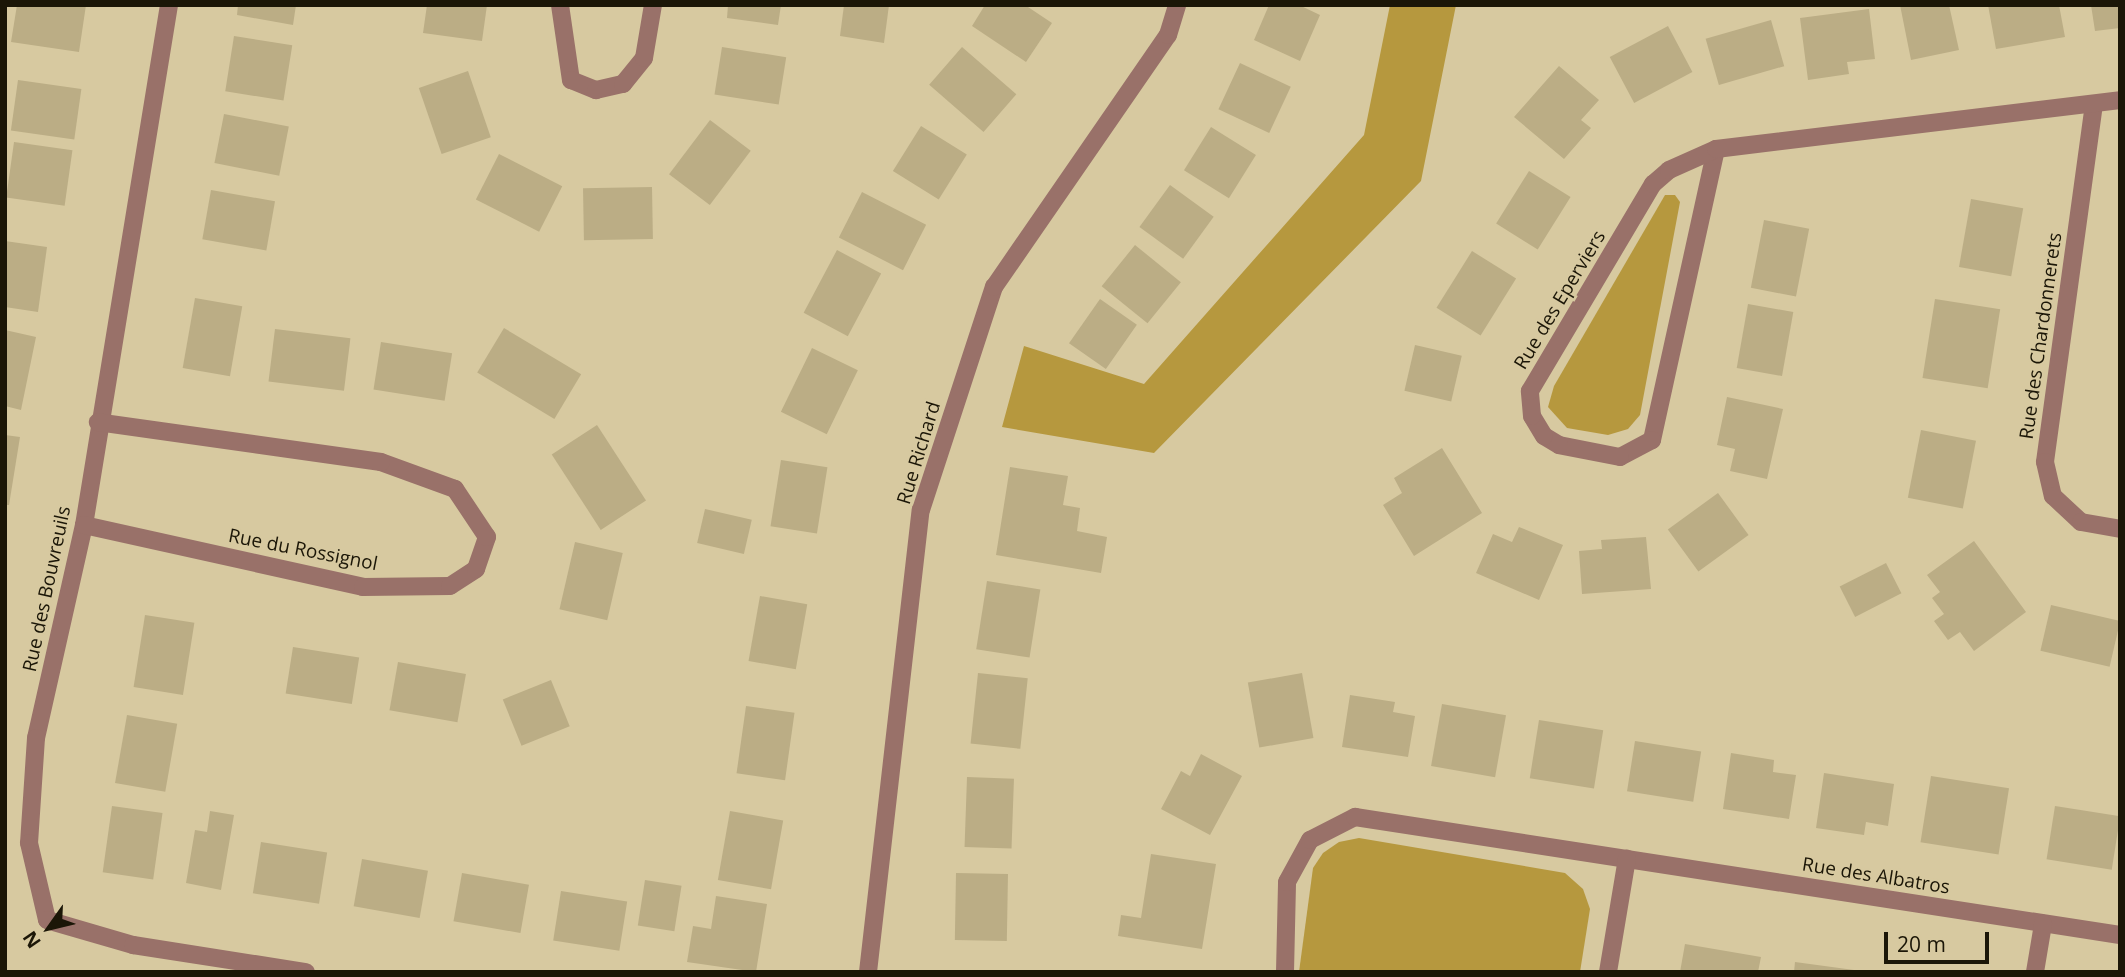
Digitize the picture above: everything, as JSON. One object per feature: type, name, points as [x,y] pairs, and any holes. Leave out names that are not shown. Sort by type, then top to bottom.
[{"type":"street","name":"Rue des Bouvreuils","points":[[169,5],[98,422],[84,525],[36,738],[29,843],[47,920],[133,945],[306,972]]},
{"type":"street","points":[[560,5],[571,80],[596,90],[623,84],[644,58],[653,5]]},
{"type":"street","name":"Rue Richard","points":[[868,972],[925,497],[994,287],[1168,34],[1177,5]]},
{"type":"street","name":"Rue des Eperviers","points":[[1716,149],[1652,440],[1620,457],[1559,445],[1544,436],[1532,416],[1530,391],[1653,184],[1669,170],[1716,149],[2120,100]]},
{"type":"street","name":"Rue des Chardonnerets","points":[[2094,104],[2045,463],[2053,496],[2081,522],[2120,529]]},
{"type":"street","name":"Rue du Rossignol","points":[[84,525],[363,587],[450,586],[476,569],[487,537],[456,489],[381,462],[98,422]]},
{"type":"street","name":"Rue des Albatros","points":[[1285,972],[1287,883],[1310,840],[1355,817],[2120,935]]},
{"type":"street","points":[[1608,972],[1627,859]]},
{"type":"street","points":[[2035,972],[2043,923]]},
{"type":"shaded area","points":[[1390,5],[1456,5],[1421,181],[1154,453],[1002,427],[1024,346],[1144,384],[1364,135]]},
{"type":"shaded area","points":[[1665,195],[1675,195],[1680,202],[1640,415],[1628,429],[1608,435],[1567,428],[1548,407],[1554,386]]},
{"type":"shaded area","points":[[1359,838],[1565,873],[1583,889],[1590,909],[1580,972],[1299,972],[1313,868],[1323,853],[1339,842]]},
{"type":"building","points":[[17,5],[86,5],[79,52],[11,42]]},
{"type":"building","points":[[238,5],[296,5],[293,25],[237,15]]},
{"type":"building","points":[[427,5],[487,5],[482,41],[423,33]]},
{"type":"building","points":[[728,5],[781,5],[778,25],[727,18]]},
{"type":"building","points":[[844,5],[889,5],[884,43],[840,36]]},
{"type":"building","points":[[985,5],[1025,5],[1052,23],[1026,62],[972,26]]},
{"type":"building","points":[[1269,5],[1299,5],[1320,15],[1300,61],[1254,40]]},
{"type":"building","points":[[1900,5],[1949,5],[1959,50],[1911,60]]},
{"type":"building","points":[[1988,5],[2059,5],[2065,37],[1996,49]]},
{"type":"building","points":[[2091,5],[2120,5],[2120,28],[2095,31]]},
{"type":"building","points":[[1869,9],[1875,59],[1847,62],[1849,74],[1808,80],[1800,18]]},
{"type":"building","points":[[1771,20],[1784,66],[1719,85],[1706,39]]},
{"type":"building","points":[[1668,26],[1692,72],[1634,103],[1610,57]]},
{"type":"building","points":[[234,36],[292,45],[284,101],[225,91]]},
{"type":"building","points":[[722,47],[786,57],[779,105],[714,94]]},
{"type":"building","points":[[962,47],[1016,94],[984,132],[929,85]]},
{"type":"building","points":[[1240,63],[1291,87],[1269,133],[1218,109]]},
{"type":"building","points":[[1559,66],[1599,100],[1581,120],[1591,128],[1564,159],[1514,117]]},
{"type":"building","points":[[468,71],[491,137],[442,154],[419,88]]},
{"type":"building","points":[[18,80],[81,89],[74,139],[11,131]]},
{"type":"building","points":[[224,114],[289,127],[279,176],[214,163]]},
{"type":"building","points":[[710,120],[751,151],[710,205],[669,174]]},
{"type":"building","points":[[921,126],[967,155],[939,200],[893,171]]},
{"type":"building","points":[[1211,127],[1256,155],[1229,198],[1184,170]]},
{"type":"building","points":[[14,142],[72,150],[65,206],[6,197]]},
{"type":"building","points":[[499,154],[562,186],[539,232],[476,199]]},
{"type":"building","points":[[1529,171],[1571,197],[1538,250],[1496,224]]},
{"type":"building","points":[[1170,185],[1214,217],[1183,259],[1139,227]]},
{"type":"building","points":[[652,187],[653,239],[584,240],[583,188]]},
{"type":"building","points":[[211,190],[275,201],[266,251],[202,239]]},
{"type":"building","points":[[862,192],[926,225],[903,270],[839,237]]},
{"type":"building","points":[[1971,199],[2023,208],[2011,276],[1959,267]]},
{"type":"building","points":[[1764,220],[1809,229],[1796,297],[1751,288]]},
{"type":"building","points":[[5,241],[47,247],[38,312],[5,307]]},
{"type":"building","points":[[1135,245],[1181,282],[1147,323],[1102,286]]},
{"type":"building","points":[[837,250],[881,273],[848,336],[804,313]]},
{"type":"building","points":[[1472,251],[1516,279],[1481,335],[1436,308]]},
{"type":"building","points":[[195,298],[242,306],[230,376],[183,368]]},
{"type":"building","points":[[1100,299],[1137,325],[1106,369],[1069,343]]},
{"type":"building","points":[[1935,299],[2000,309],[1988,388],[1922,378]]},
{"type":"building","points":[[1748,304],[1793,312],[1782,376],[1737,368]]},
{"type":"building","points":[[504,328],[581,374],[554,419],[477,373]]},
{"type":"building","points":[[275,329],[350,338],[344,391],[269,382]]},
{"type":"building","points":[[5,330],[36,337],[21,410],[5,406]]},
{"type":"building","points":[[381,342],[452,353],[445,401],[373,389]]},
{"type":"building","points":[[1415,345],[1462,356],[1451,402],[1404,391]]},
{"type":"building","points":[[812,348],[858,370],[827,434],[781,412]]},
{"type":"building","points":[[1727,397],[1783,409],[1767,479],[1730,471],[1735,449],[1717,445]]},
{"type":"building","points":[[597,425],[646,500],[601,530],[552,454]]},
{"type":"building","points":[[1921,430],[1976,441],[1963,508],[1908,498]]},
{"type":"building","points":[[5,435],[20,437],[9,505],[5,505]]},
{"type":"building","points":[[1442,448],[1482,513],[1414,556],[1383,505],[1402,493],[1394,478]]},
{"type":"building","points":[[781,460],[827,467],[817,534],[771,526]]},
{"type":"building","points":[[1010,467],[1068,476],[1063,505],[1080,508],[1077,531],[1107,537],[1101,573],[996,555]]},
{"type":"building","points":[[1718,493],[1749,535],[1698,572],[1668,529]]},
{"type":"building","points":[[705,509],[752,520],[744,554],[697,543]]},
{"type":"building","points":[[1519,527],[1563,545],[1539,600],[1476,573],[1493,534],[1512,542]]},
{"type":"building","points":[[1646,537],[1651,589],[1582,594],[1579,551],[1602,549],[1601,540]]},
{"type":"building","points":[[1974,541],[2026,612],[1974,651],[1960,632],[1948,640],[1934,621],[1944,614],[1932,598],[1940,592],[1927,575]]},
{"type":"building","points":[[575,542],[623,553],[607,620],[559,609]]},
{"type":"building","points":[[1886,563],[1901,593],[1855,617],[1840,587]]},
{"type":"building","points":[[987,581],[1040,589],[1030,658],[976,649]]},
{"type":"building","points":[[760,596],[807,604],[796,669],[749,661]]},
{"type":"building","points":[[2051,605],[2120,621],[2110,667],[2040,651]]},
{"type":"building","points":[[145,615],[194,623],[183,695],[134,687]]},
{"type":"building","points":[[293,647],[359,657],[352,704],[286,693]]},
{"type":"building","points":[[398,662],[466,674],[457,722],[389,710]]},
{"type":"building","points":[[978,673],[1028,678],[1020,749],[971,744]]},
{"type":"building","points":[[1302,673],[1313,738],[1259,748],[1248,683]]},
{"type":"building","points":[[551,680],[570,726],[522,746],[503,699]]},
{"type":"building","points":[[1350,695],[1395,702],[1393,712],[1415,716],[1408,757],[1342,747]]},
{"type":"building","points":[[1442,704],[1506,715],[1495,777],[1431,766]]},
{"type":"building","points":[[746,706],[795,713],[785,780],[737,773]]},
{"type":"building","points":[[127,715],[177,724],[165,792],[115,783]]},
{"type":"building","points":[[1539,720],[1603,730],[1594,788],[1530,778]]},
{"type":"building","points":[[1635,741],[1701,751],[1693,802],[1627,791]]},
{"type":"building","points":[[1731,753],[1774,760],[1773,772],[1796,775],[1789,819],[1723,809]]},
{"type":"building","points":[[1201,754],[1242,776],[1210,835],[1161,809],[1181,771],[1190,776]]},
{"type":"building","points":[[1824,773],[1894,784],[1888,826],[1866,822],[1864,835],[1816,828]]},
{"type":"building","points":[[1931,776],[2009,788],[1999,855],[1921,842]]},
{"type":"building","points":[[967,777],[1014,779],[1012,849],[965,847]]},
{"type":"building","points":[[112,806],[163,813],[153,879],[103,872]]},
{"type":"building","points":[[2055,806],[2120,816],[2112,870],[2047,859]]},
{"type":"building","points":[[210,811],[234,815],[221,890],[186,883],[195,830],[207,832]]},
{"type":"building","points":[[730,811],[783,820],[771,889],[718,880]]},
{"type":"building","points":[[261,842],[327,852],[319,904],[253,893]]},
{"type":"building","points":[[1151,854],[1216,864],[1202,949],[1118,936],[1121,915],[1141,918]]},
{"type":"building","points":[[362,859],[428,871],[420,918],[354,906]]},
{"type":"building","points":[[462,873],[529,885],[520,933],[453,921]]},
{"type":"building","points":[[956,873],[1008,874],[1007,941],[955,940]]},
{"type":"building","points":[[645,880],[682,886],[674,931],[638,925]]},
{"type":"building","points":[[561,891],[627,901],[619,951],[553,940]]},
{"type":"building","points":[[716,896],[767,904],[756,972],[687,962],[693,926],[711,929]]},
{"type":"building","points":[[1685,944],[1761,957],[1758,972],[1680,972]]},
{"type":"building","points":[[1795,962],[1854,970],[1854,972],[1794,972]]}]
